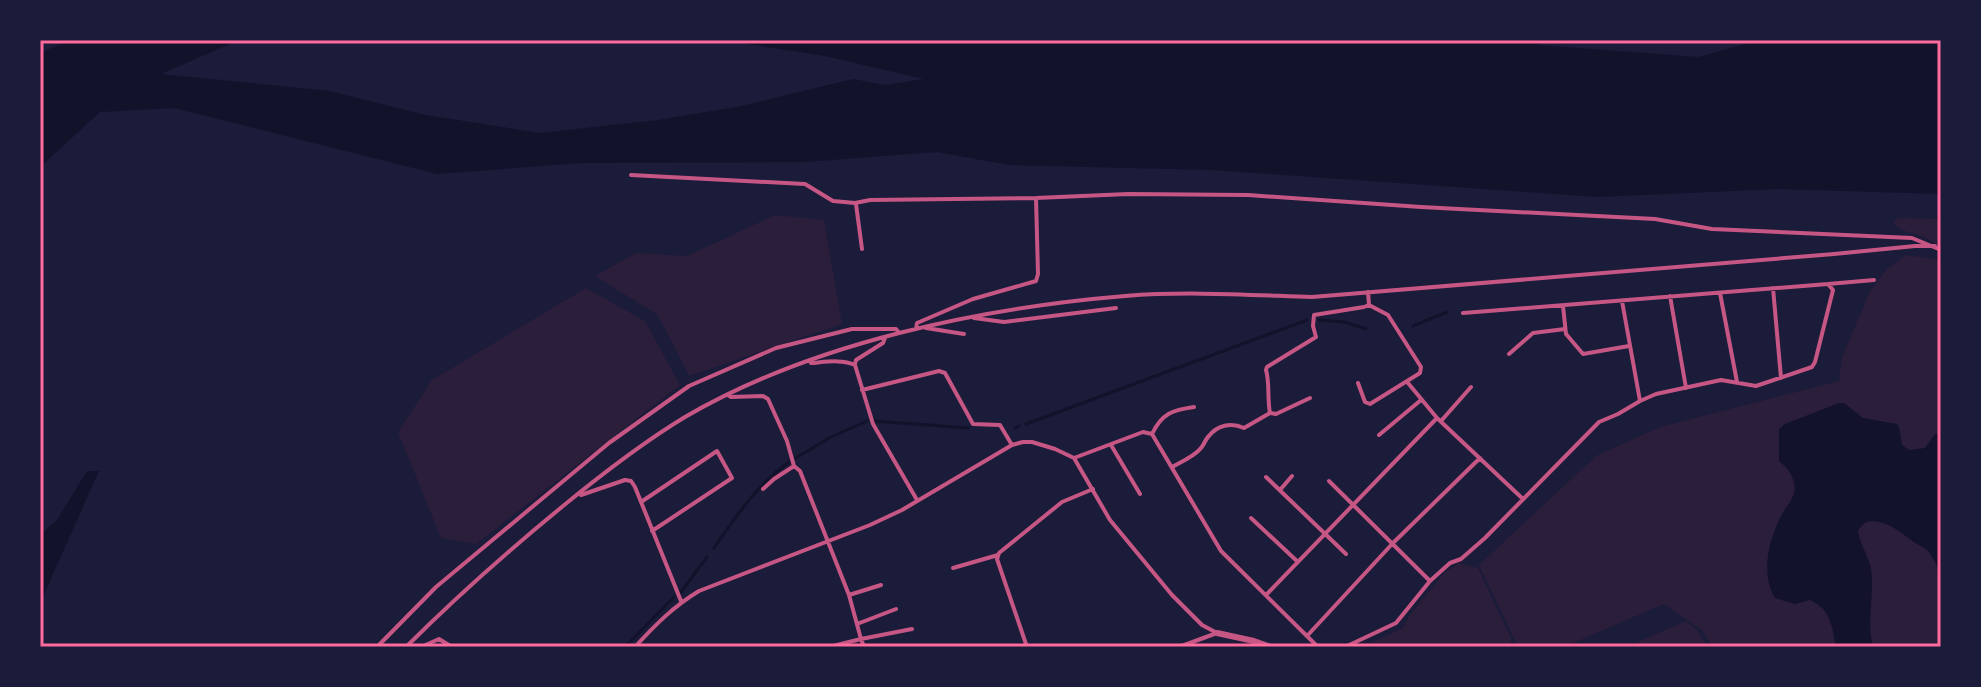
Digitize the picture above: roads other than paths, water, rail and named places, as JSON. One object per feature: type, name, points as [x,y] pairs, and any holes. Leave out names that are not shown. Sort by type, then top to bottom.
[{"type":"street","points":[[631,175],[805,184],[833,201],[855,203],[870,200],[1128,194],[1248,195],[1655,219],[1712,229],[1912,238],[1941,250]]},
{"type":"street","points":[[916,329],[917,323],[973,299],[1036,281],[1036,198]]},
{"type":"street","points":[[855,203],[862,249]]},
{"type":"street","points":[[406,647],[474,581],[575,497],[653,438],[685,418],[727,395],[805,363],[916,329],[1038,306],[1127,296],[1312,297],[1935,246]]},
{"type":"street","points":[[1463,313],[1874,280]]},
{"type":"street","points":[[1345,647],[1396,623],[1430,581],[1485,538],[1599,422],[1656,394],[1721,380],[1756,386],[1812,367],[1833,290],[1828,284]]},
{"type":"street","points":[[1773,288],[1781,378]]},
{"type":"street","points":[[1368,292],[1369,305]]},
{"type":"street","points":[[1720,293],[1737,382]]},
{"type":"street","points":[[1670,296],[1686,388]]},
{"type":"street","points":[[1621,301],[1640,401]]},
{"type":"street","points":[[1270,413],[1267,367],[1316,337],[1314,315],[1369,305],[1388,315],[1421,367],[1420,373],[1408,382],[1370,404],[1365,402],[1358,383]]},
{"type":"street","points":[[1563,305],[1566,334],[1583,354],[1629,346]]},
{"type":"street","points":[[972,317],[1004,322],[1116,308]]},
{"type":"street","points":[[924,327],[964,334]]},
{"type":"street","points":[[377,647],[436,587],[609,443],[689,386],[776,348],[852,329],[896,329],[899,334]]},
{"type":"street","points":[[1509,354],[1533,333],[1565,329]]},
{"type":"street","points":[[885,338],[883,343],[856,360],[855,365],[873,424],[917,500]]},
{"type":"street","points":[[805,363],[851,362],[855,365]]},
{"type":"street","points":[[862,390],[939,371],[945,373],[973,424],[1000,425],[1012,445]]},
{"type":"street","points":[[1408,382],[1439,419],[1523,499]]},
{"type":"street","points":[[1266,595],[1471,387]]},
{"type":"street","points":[[727,395],[763,396],[768,399],[849,595],[864,647]]},
{"type":"street","points":[[1172,467],[1202,448],[1212,432],[1232,424],[1244,428],[1270,413],[1276,414],[1310,398]]},
{"type":"street","points":[[1379,435],[1421,400]]},
{"type":"street","points":[[1152,434],[1162,418],[1178,409],[1194,407]]},
{"type":"street","points":[[1074,458],[1126,437],[1143,432],[1152,434],[1221,551],[1318,647]]},
{"type":"street","points":[[635,647],[681,602],[729,579],[870,525],[1012,445],[1032,442],[1074,458],[1110,520],[1172,595],[1202,625],[1217,633],[1271,647]]},
{"type":"street","points":[[1111,445],[1140,494]]},
{"type":"street","points":[[641,502],[717,451],[732,478],[652,531]]},
{"type":"street","points":[[1307,636],[1393,543],[1480,458]]},
{"type":"street","points":[[763,489],[794,466]]},
{"type":"street","points":[[1280,490],[1292,476]]},
{"type":"street","points":[[1266,477],[1346,554]]},
{"type":"street","points":[[575,497],[625,480],[631,481],[681,602]]},
{"type":"street","points":[[1329,481],[1430,581]]},
{"type":"street","points":[[953,568],[998,555],[1062,502],[1093,489]]},
{"type":"street","points":[[1251,518],[1298,562]]},
{"type":"street","points":[[998,555],[1027,647]]},
{"type":"street","points":[[849,595],[881,585]]},
{"type":"street","points":[[857,624],[896,609]]},
{"type":"street","points":[[829,647],[912,629]]},
{"type":"street","points":[[1179,647],[1217,633]]},
{"type":"street","points":[[421,647],[439,639],[452,647]]},
{"type":"waterway","points":[[1413,326],[1447,312]]},
{"type":"waterway","points":[[1026,424],[1307,320]]},
{"type":"waterway","points":[[1319,320],[1345,322],[1366,329]]},
{"type":"waterway","points":[[796,458],[829,438],[867,421]]},
{"type":"waterway","points":[[874,421],[968,428]]},
{"type":"waterway","points":[[1015,428],[1019,426]]},
{"type":"waterway","points":[[714,548],[757,491],[789,462]]},
{"type":"waterway","points":[[681,592],[707,557]]},
{"type":"waterway","points":[[625,647],[674,597]]}]
